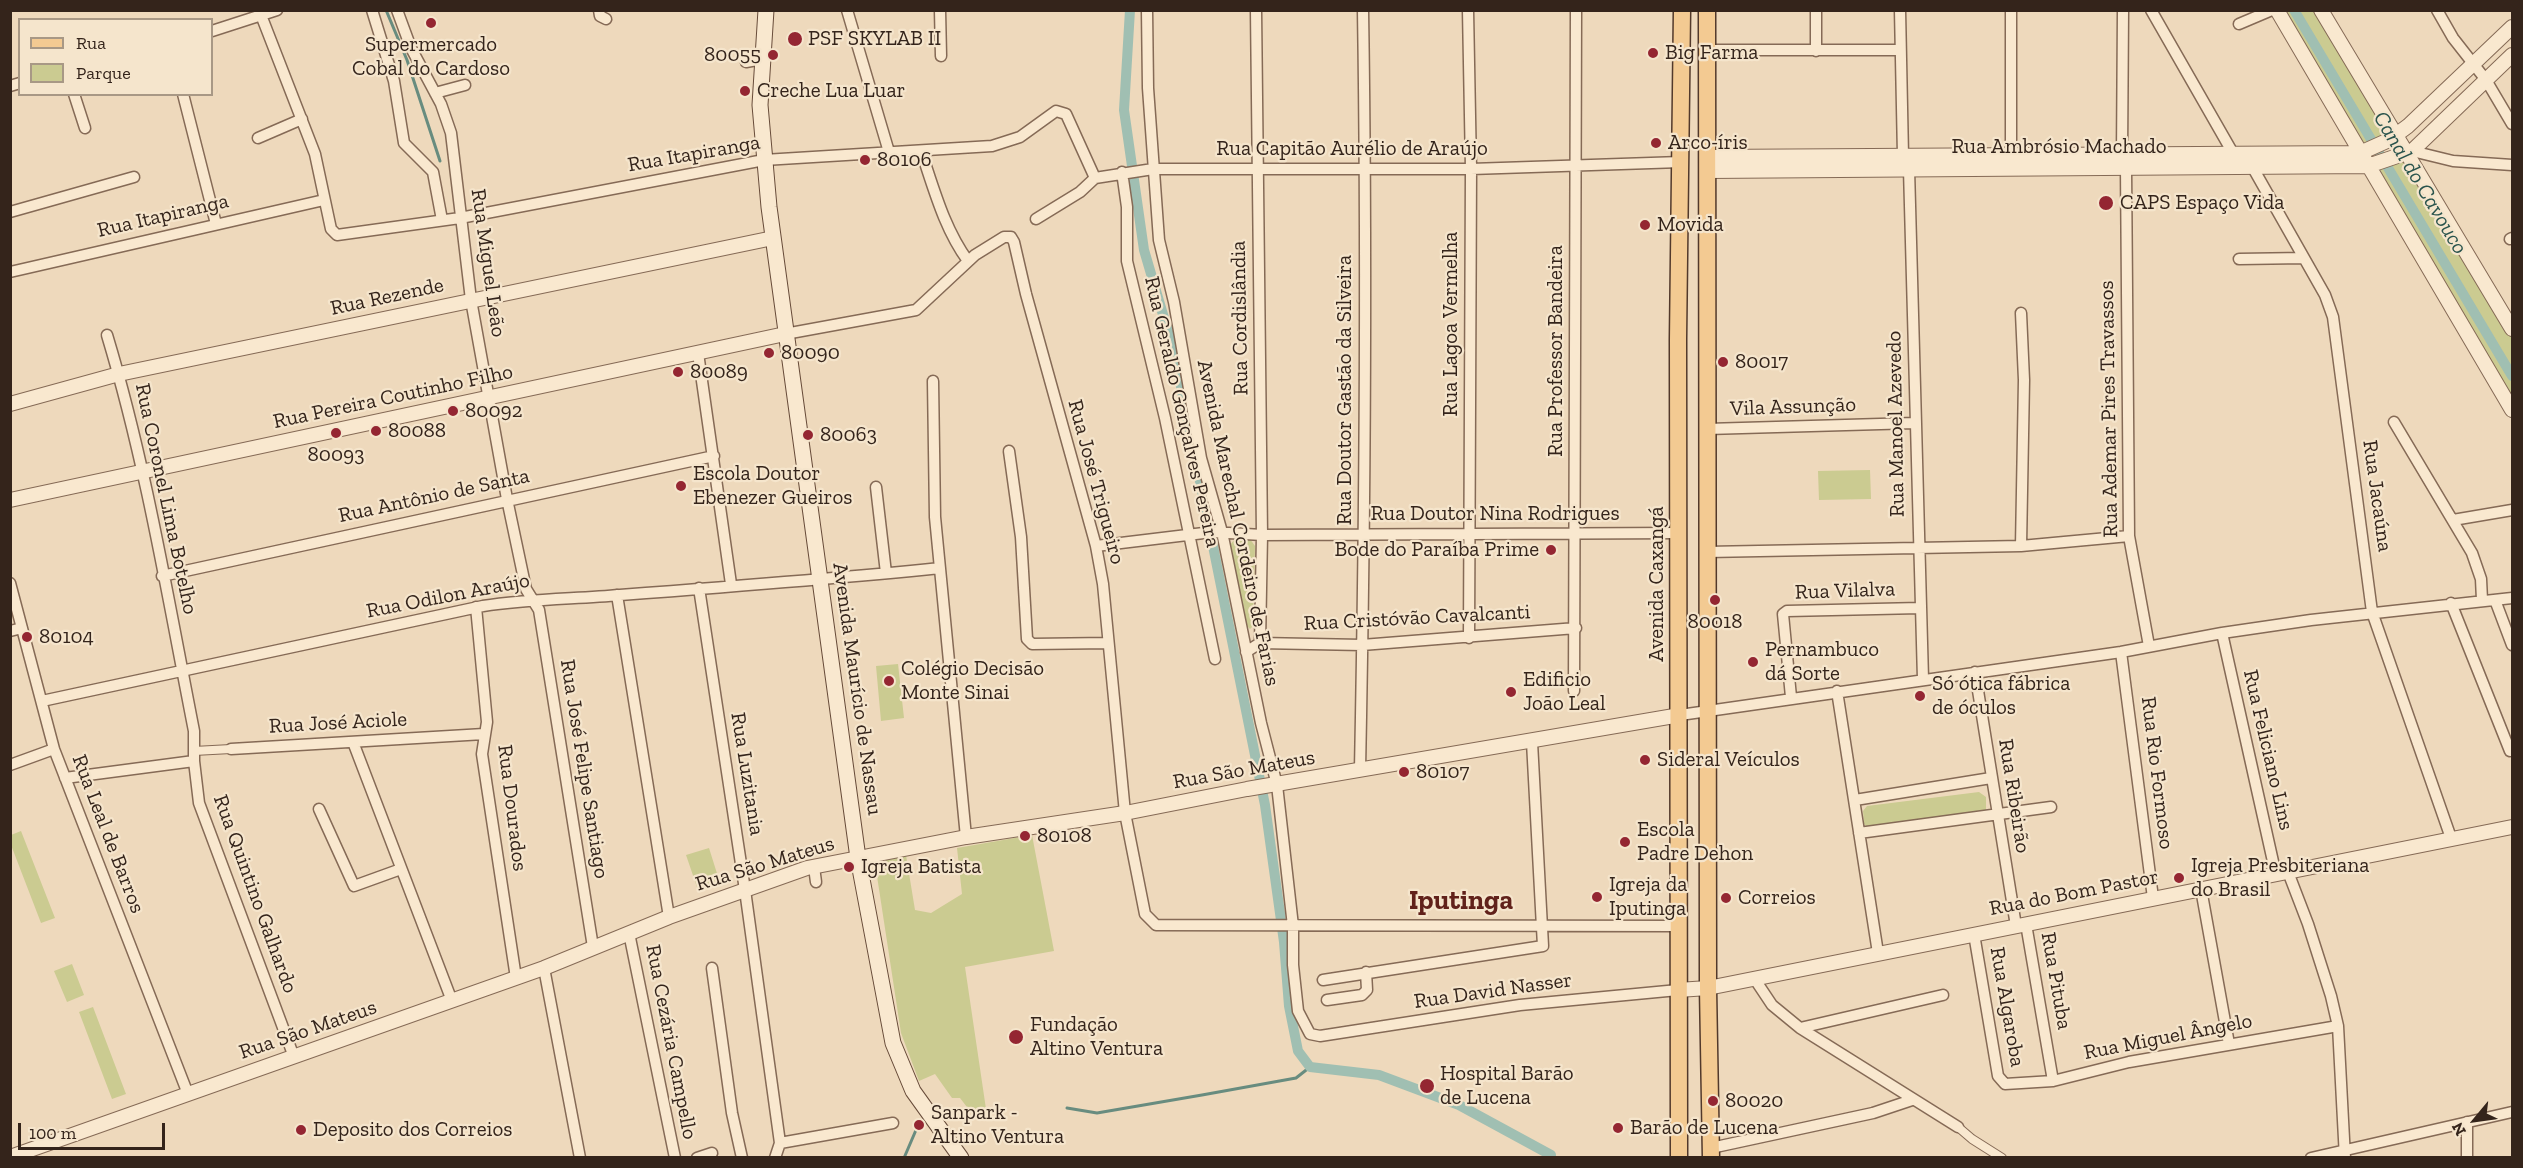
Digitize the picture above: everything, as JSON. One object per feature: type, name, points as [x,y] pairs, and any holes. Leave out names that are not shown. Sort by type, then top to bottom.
[{"type":"main road","name":"Avenida Maurício de Nassau","points":[[766,10],[760,105],[764,160],[785,334],[858,858],[892,1043],[913,1091],[961,1158]]},
{"type":"main road","name":"Avenida Caxangá","points":[[1679,1158],[1678,339],[1682,162],[1682,10]]},
{"type":"main road","points":[[1707,10],[1707,710],[1711,1153]]},
{"type":"street","points":[[213,31],[277,10]]},
{"type":"street","points":[[372,10],[394,81],[404,142],[434,172],[442,220]]},
{"type":"street","name":"Rua Miguel Leão","points":[[397,10],[411,48],[435,93],[451,132],[471,300],[488,398],[526,590],[532,598]]},
{"type":"street","points":[[847,10],[889,152]]},
{"type":"street","points":[[940,10],[941,56]]},
{"type":"street","name":"Avenida Marechal Cordeiro de Farias","points":[[1147,10],[1150,169],[1159,240],[1174,302],[1201,458],[1246,652],[1270,786],[1291,926],[1298,1011],[1306,1029],[1314,1036]]},
{"type":"street","name":"Rua Cordislândia","points":[[1256,10],[1262,535],[1260,643]]},
{"type":"street","name":"Rua Doutor Gastão da Silveira","points":[[1360,770],[1366,170],[1363,10]]},
{"type":"street","name":"Rua Lagoa Vermelha","points":[[1468,10],[1471,169],[1469,638]]},
{"type":"street","name":"Rua Professor Bandeira","points":[[1574,691],[1576,628],[1576,10]]},
{"type":"street","points":[[1816,10],[1816,51]]},
{"type":"street","name":"Rua Manoel Azevedo","points":[[1900,10],[1923,679]]},
{"type":"street","points":[[2011,10],[2011,156]]},
{"type":"street","name":"Rua Ademar Pires Travassos","points":[[2123,10],[2129,536],[2149,646]]},
{"type":"street","points":[[2151,10],[2234,155]]},
{"type":"street","points":[[2239,24],[2274,10],[2361,152],[2512,410]]},
{"type":"street","points":[[2321,10],[2393,136],[2406,153],[2512,329]]},
{"type":"street","points":[[2437,10],[2453,38],[2486,80],[2512,124]]},
{"type":"street","points":[[261,15],[315,154],[324,200]]},
{"type":"street","name":"Rua Ambrósio Machado","points":[[1708,164],[2124,162],[2234,155],[2361,152],[2408,126],[2512,27]]},
{"type":"street","points":[[1707,50],[1900,50]]},
{"type":"street","points":[[2406,153],[2512,55]]},
{"type":"street","points":[[746,62],[762,59]]},
{"type":"street","points":[[435,93],[465,85]]},
{"type":"street","points":[[75,96],[85,128]]},
{"type":"street","points":[[184,96],[216,224]]},
{"type":"street","name":"Rua Itapiranga","points":[[10,272],[324,200],[333,233],[337,235],[460,218],[764,160],[921,151],[1007,142],[1020,137],[1056,111],[1066,114],[1095,178]]},
{"type":"street","points":[[258,138],[302,119]]},
{"type":"street","points":[[785,334],[916,310],[968,261],[956,245],[944,220],[921,151]]},
{"type":"street","points":[[2406,153],[2453,162],[2512,165]]},
{"type":"street","name":"Rua Ambrósio Machado","points":[[1906,162],[2011,156],[2253,168],[2369,166],[2406,153]]},
{"type":"street","name":"Rua Capitão Aurélio de Araújo","points":[[1036,219],[1080,192],[1095,178],[1150,169],[1471,169],[1682,162]]},
{"type":"street","name":"Rua Jacaúna","points":[[2253,168],[2304,258],[2333,317],[2372,612],[2451,838]]},
{"type":"street","name":"Rua Geraldo Gonçalves Pereira","points":[[1124,172],[1127,207],[1127,261],[1193,534],[1215,660]]},
{"type":"street","points":[[10,212],[134,177]]},
{"type":"street","name":"Rua José Trigueiro","points":[[968,261],[1004,237],[1011,237],[1014,242],[1026,294],[1096,546],[1103,584],[1125,813],[1144,914],[1156,925],[1254,928],[1291,926]]},
{"type":"street","name":"Rua Rezende","points":[[10,404],[119,374],[773,238]]},
{"type":"street","points":[[2239,259],[2304,258]]},
{"type":"street","points":[[2021,313],[2024,380],[2021,546]]},
{"type":"street","name":"Rua Pereira Coutinho Filho","points":[[10,500],[785,334]]},
{"type":"street","name":"Rua Coronel Lima Botelho","points":[[107,335],[119,374],[141,472],[182,672]]},
{"type":"street","points":[[698,353],[731,584]]},
{"type":"street","points":[[933,381],[935,517],[966,837]]},
{"type":"street","points":[[2394,422],[2453,520],[2478,567],[2482,600]]},
{"type":"street","name":"Vila Assunção","points":[[1707,429],[1915,423]]},
{"type":"street","points":[[1009,451],[1021,537],[1027,639],[1032,644],[1108,643]]},
{"type":"street","name":"Rua Antônio de Santa","points":[[162,576],[507,499],[714,456]]},
{"type":"street","points":[[876,487],[886,573]]},
{"type":"street","points":[[2453,520],[2512,510]]},
{"type":"street","name":"Rua Doutor Nina Rodrigues","points":[[1096,546],[1217,532],[1262,535],[1680,533]]},
{"type":"street","points":[[1707,552],[1918,550],[2021,546],[2129,536]]},
{"type":"street","name":"Rua Odilon Araújo","points":[[42,701],[476,607],[532,598],[617,595],[731,584],[821,580],[940,568]]},
{"type":"street","name":"Rua Leal de Barros","points":[[10,583],[54,749],[188,1094]]},
{"type":"street","name":"Rua Luzitania","points":[[699,588],[745,890],[780,1143]]},
{"type":"street","points":[[617,595],[669,917]]},
{"type":"street","name":"Rua José Felipe Santiago","points":[[532,598],[539,609],[594,947]]},
{"type":"street","name":"Rua São Mateus","points":[[10,1157],[544,968],[669,917],[814,867],[966,837],[1125,813],[1246,789],[1532,742],[1707,710],[2121,652],[2222,633],[2372,612],[2512,598]]},
{"type":"street","points":[[2495,600],[2512,645]]},
{"type":"street","points":[[2451,603],[2510,751]]},
{"type":"street","name":"Rua Dourados","points":[[476,607],[487,722],[482,754],[516,978]]},
{"type":"street","name":"Rua Vilalva","points":[[1791,697],[1783,614],[1797,611],[1920,608]]},
{"type":"street","points":[[10,631],[22,628]]},
{"type":"street","name":"Rua Cristóvão Cavalcanti","points":[[1260,643],[1362,645],[1576,628]]},
{"type":"street","name":"Rua Feliciano Lins","points":[[2222,633],[2282,874],[2318,955],[2338,1026],[2345,1153]]},
{"type":"street","points":[[1246,652],[1260,643]]},
{"type":"street","name":"Rua Rio Formoso","points":[[2121,652],[2153,898]]},
{"type":"street","name":"Rua Quintino Galhardo","points":[[182,672],[194,731],[195,786],[208,830],[294,1057]]},
{"type":"street","name":"Rua Ribeirão","points":[[1975,672],[1996,812],[2021,925]]},
{"type":"street","points":[[1837,691],[1878,953]]},
{"type":"street","name":"Rua José Aciole","points":[[65,778],[231,749],[484,734]]},
{"type":"street","points":[[353,742],[452,1001]]},
{"type":"street","points":[[1323,980],[1543,946],[1532,742]]},
{"type":"street","points":[[10,765],[54,749]]},
{"type":"street","points":[[1855,800],[1991,778]]},
{"type":"street","points":[[1859,832],[1996,812],[2051,807]]},
{"type":"street","points":[[319,809],[354,886],[401,869]]},
{"type":"street","name":"Rua do Bom Pastor","points":[[1678,990],[1708,988],[2512,827]]},
{"type":"street","points":[[814,867],[816,882]]},
{"type":"street","points":[[2201,889],[2229,1044]]},
{"type":"street","name":"Rua Pituba","points":[[2021,925],[2053,1081]]},
{"type":"street","points":[[1291,926],[1679,926]]},
{"type":"street","name":"Rua Cezária Campello","points":[[629,933],[675,1158]]},
{"type":"street","name":"Rua Algaroba","points":[[1974,933],[1998,1076],[2005,1084]]},
{"type":"street","points":[[544,968],[580,1158]]},
{"type":"street","points":[[712,968],[732,1113],[742,1158]]},
{"type":"street","points":[[1327,1000],[1362,995],[1367,990],[1365,972]]},
{"type":"street","points":[[1754,978],[1772,1005],[1800,1028],[1912,1100],[1958,1126],[1972,1139],[2002,1158]]},
{"type":"street","name":"Rua David Nasser","points":[[1314,1036],[1520,1005],[1678,990]]},
{"type":"street","points":[[1800,1028],[1943,995]]},
{"type":"street","name":"Rua Miguel Ângelo","points":[[2005,1084],[2053,1081],[2130,1062],[2338,1026]]},
{"type":"street","points":[[1711,1153],[1873,1113],[1912,1100]]},
{"type":"street","points":[[2311,1158],[2345,1153],[2512,1112]]},
{"type":"street","points":[[2467,1122],[2467,1158]]},
{"type":"street","points":[[774,1158],[780,1143],[893,1123]]},
{"type":"street","points":[[697,1158],[712,1153]]},
{"type":"green space","points":[[2278,11],[2319,11],[2389,135],[2364,148]]},
{"type":"green space","points":[[2402,159],[2409,163],[2512,336],[2512,404],[2376,170]]},
{"type":"green space","points":[[1870,470],[1871,499],[1819,500],[1818,471]]},
{"type":"green space","points":[[1235,539],[1250,539],[1255,546],[1253,626],[1250,629],[1246,625],[1229,546]]},
{"type":"green space","points":[[898,664],[904,718],[881,721],[876,666]]},
{"type":"green space","points":[[1979,792],[1986,797],[1986,811],[1867,827],[1864,824],[1863,811],[1867,806]]},
{"type":"green space","points":[[21,831],[55,918],[41,923],[11,845],[11,835]]},
{"type":"green space","points":[[1032,835],[1054,951],[965,967],[986,1109],[970,1111],[960,1098],[952,1098],[935,1074],[919,1081],[901,1033],[875,863],[906,855],[915,910],[931,913],[962,894],[957,848]]},
{"type":"green space","points":[[709,848],[720,883],[698,890],[686,855]]},
{"type":"green space","points":[[72,964],[84,995],[67,1002],[54,971]]},
{"type":"green space","points":[[93,1007],[126,1094],[112,1099],[79,1012]]},
{"type":"waterway","points":[[386,10],[407,60],[440,161]]},
{"type":"waterway","points":[[1130,10],[1124,110],[1144,250],[1174,352],[1265,805],[1284,942],[1289,1006],[1298,1051],[1310,1067],[1379,1075],[1459,1105],[1551,1155]]},
{"type":"waterway","name":"Canal do Cavouco","points":[[2294,10],[2512,376]]},
{"type":"waterway","points":[[1067,1108],[1097,1113],[1296,1078],[1310,1067]]},
{"type":"waterway","points":[[904,1158],[916,1130],[921,1127]]},
{"type":"place","name":"Supermercado Cobal do Cardoso","points":[[431,23]]},
{"type":"place","name":"PSF SKYLAB II","points":[[795,39]]},
{"type":"place","name":"Big Farma","points":[[1653,53]]},
{"type":"place","name":"80055","points":[[773,55]]},
{"type":"place","name":"Creche Lua Luar","points":[[745,91]]},
{"type":"place","name":"Arco-íris","points":[[1656,143]]},
{"type":"place","name":"80106","points":[[865,160]]},
{"type":"place","name":"CAPS Espaço Vida","points":[[2106,203]]},
{"type":"place","name":"Movida","points":[[1645,225]]},
{"type":"place","name":"80090","points":[[769,353]]},
{"type":"place","name":"80017","points":[[1723,362]]},
{"type":"place","name":"80089","points":[[678,372]]},
{"type":"place","name":"80092","points":[[453,411]]},
{"type":"place","name":"80088","points":[[376,431]]},
{"type":"place","name":"80093","points":[[336,433]]},
{"type":"place","name":"80063","points":[[808,435]]},
{"type":"place","name":"Escola Doutor Ebenezer Gueiros","points":[[681,486]]},
{"type":"place","name":"Bode do Paraíba Prime","points":[[1551,550]]},
{"type":"place","name":"80018","points":[[1715,600]]},
{"type":"place","name":"80104","points":[[27,637]]},
{"type":"place","name":"Pernambuco dá Sorte","points":[[1753,662]]},
{"type":"place","name":"Colégio Decisão Monte Sinai","points":[[889,681]]},
{"type":"place","name":"Edificio João Leal","points":[[1511,692]]},
{"type":"place","name":"Só ótica fábrica de óculos","points":[[1920,696]]},
{"type":"place","name":"Sideral Veículos","points":[[1645,760]]},
{"type":"place","name":"80107","points":[[1404,772]]},
{"type":"place","name":"80108","points":[[1025,836]]},
{"type":"place","name":"Escola Padre Dehon","points":[[1625,842]]},
{"type":"place","name":"Igreja Batista","points":[[849,867]]},
{"type":"place","name":"Igreja Presbiteriana do Brasil","points":[[2179,878]]},
{"type":"place","name":"Igreja da Iputinga","points":[[1597,897]]},
{"type":"place","name":"Correios","points":[[1726,898]]},
{"type":"place","name":"Fundação Altino Ventura","points":[[1016,1037]]},
{"type":"place","name":"Hospital Barão de Lucena","points":[[1427,1086]]},
{"type":"place","name":"80020","points":[[1713,1101]]},
{"type":"place","name":"Sanpark - Altino Ventura","points":[[919,1125]]},
{"type":"place","name":"Barão de Lucena","points":[[1618,1128]]},
{"type":"place","name":"Deposito dos Correios","points":[[301,1130]]},
{"type":"district","name":"Iputinga","points":[[1461,901]]}]
